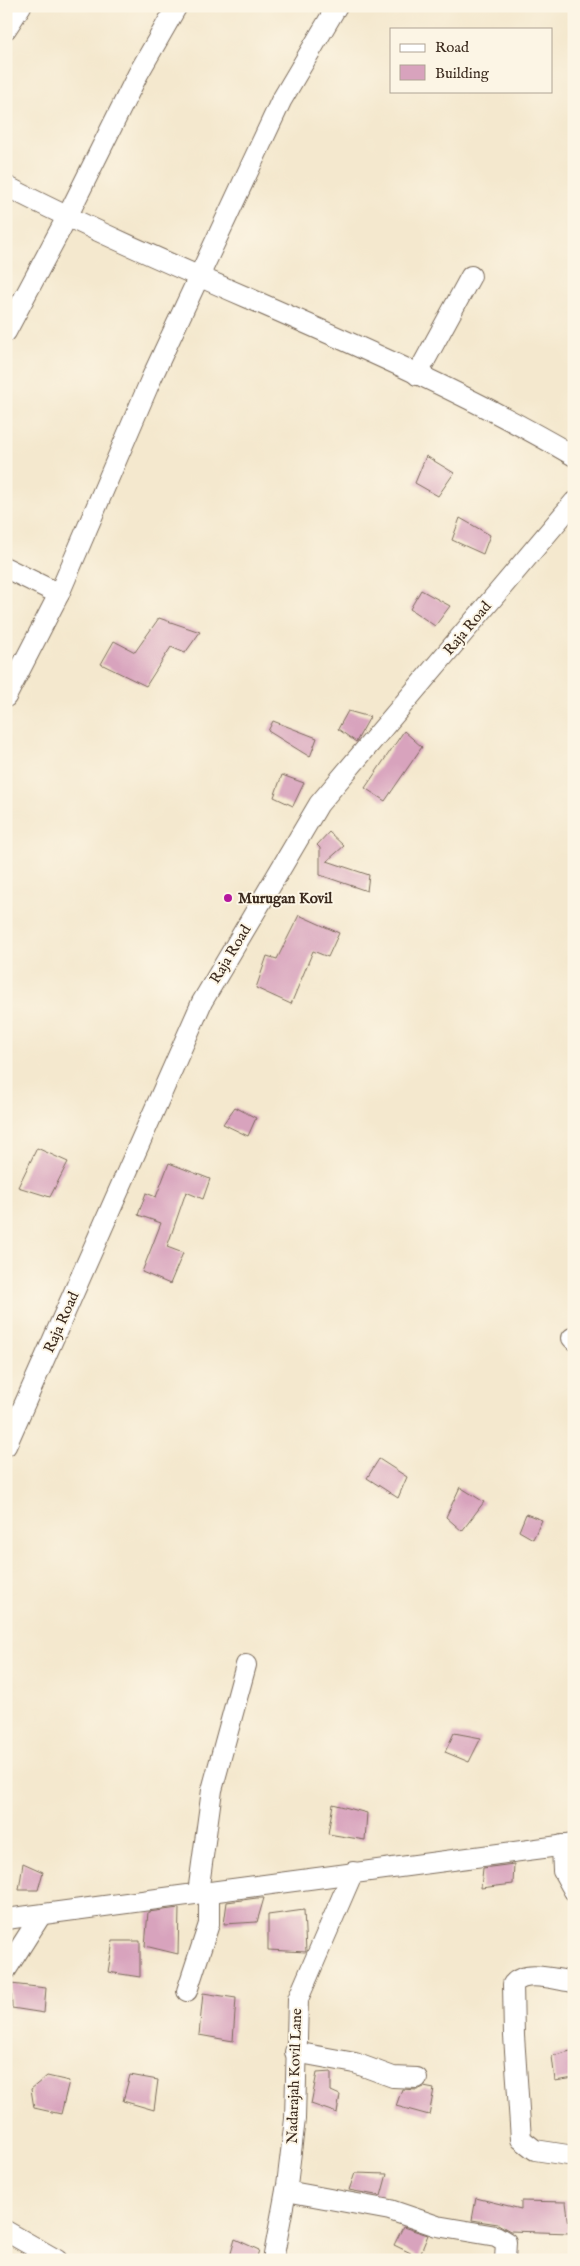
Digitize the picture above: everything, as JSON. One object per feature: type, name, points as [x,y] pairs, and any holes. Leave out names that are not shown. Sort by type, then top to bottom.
[{"type":"street","points":[[6,29],[21,6]]},
{"type":"street","points":[[6,332],[67,217],[138,74],[177,6]]},
{"type":"street","points":[[6,697],[59,594],[152,377],[281,101],[329,9]]},
{"type":"street","points":[[6,186],[67,217],[342,339],[529,430],[574,456]]},
{"type":"street","points":[[417,375],[471,276]]},
{"type":"street","name":"Raja Road","points":[[6,1446],[202,1002],[319,804],[574,502]]},
{"type":"street","points":[[6,568],[59,594]]},
{"type":"street","points":[[186,1991],[208,1924],[203,1892],[212,1790],[246,1665]]},
{"type":"street","points":[[6,1920],[203,1892],[568,1845],[563,1871],[574,1890]]},
{"type":"street","name":"Nadarajah Kovil Lane","points":[[272,2260],[286,2191],[295,2119],[295,2052],[298,1999],[353,1872]]},
{"type":"street","points":[[6,1970],[41,1915]]},
{"type":"street","points":[[574,1982],[526,1976],[518,1979],[513,1984],[514,2036],[521,2139],[535,2150],[574,2156]]},
{"type":"street","points":[[295,2052],[356,2063],[394,2077],[417,2078]]},
{"type":"street","points":[[286,2191],[390,2210],[438,2226],[496,2236],[506,2242],[505,2260]]},
{"type":"street","points":[[6,2231],[57,2260]]},
{"type":"building","points":[[426,456],[454,473],[438,496],[415,483]]},
{"type":"building","points":[[460,518],[490,535],[483,554],[452,540]]},
{"type":"building","points":[[421,590],[450,606],[435,626],[410,609]]},
{"type":"building","points":[[159,618],[200,632],[185,653],[171,647],[146,686],[101,664],[114,641],[135,652]]},
{"type":"building","points":[[348,711],[370,717],[356,742],[338,729]]},
{"type":"building","points":[[273,721],[317,738],[310,757],[268,731]]},
{"type":"building","points":[[404,731],[422,747],[385,801],[365,788]]},
{"type":"building","points":[[282,775],[304,783],[293,806],[274,797]]},
{"type":"building","points":[[329,832],[344,846],[327,861],[369,875],[367,891],[320,875],[320,848],[317,845]]},
{"type":"building","points":[[299,915],[339,933],[328,957],[313,951],[291,1004],[256,988],[267,956],[277,959]]},
{"type":"building","points":[[235,1107],[256,1118],[248,1136],[223,1124]]},
{"type":"building","points":[[37,1148],[68,1162],[50,1197],[18,1187]]},
{"type":"building","points":[[169,1163],[210,1179],[203,1199],[186,1192],[167,1247],[183,1253],[170,1284],[142,1272],[161,1223],[138,1215],[146,1193],[156,1197]]},
{"type":"building","points":[[379,1459],[407,1477],[398,1498],[367,1478]]},
{"type":"building","points":[[460,1487],[484,1502],[462,1531],[446,1517]]},
{"type":"building","points":[[526,1514],[542,1520],[533,1539],[519,1531]]},
{"type":"building","points":[[454,1733],[481,1738],[469,1762],[445,1752]]},
{"type":"building","points":[[333,1804],[367,1813],[365,1840],[328,1834]]},
{"type":"building","points":[[23,1863],[43,1872],[38,1890],[19,1890]]},
{"type":"building","points":[[514,1864],[513,1884],[481,1888],[483,1868]]},
{"type":"building","points":[[264,1898],[257,1922],[224,1924],[227,1902]]},
{"type":"building","points":[[179,1908],[178,1954],[145,1946],[148,1912]]},
{"type":"building","points":[[304,1910],[306,1952],[268,1950],[268,1915]]},
{"type":"building","points":[[113,1941],[140,1941],[140,1977],[108,1972]]},
{"type":"building","points":[[11,1984],[46,1988],[44,2013],[12,2008]]},
{"type":"building","points":[[203,1993],[236,1998],[233,2041],[199,2035]]},
{"type":"building","points":[[574,2050],[574,2078],[555,2081],[552,2056]]},
{"type":"building","points":[[331,2072],[331,2091],[340,2095],[337,2113],[311,2104],[317,2073]]},
{"type":"building","points":[[130,2075],[158,2080],[154,2110],[123,2101]]},
{"type":"building","points":[[47,2076],[69,2081],[61,2114],[34,2108],[31,2089]]},
{"type":"building","points":[[424,2087],[434,2089],[429,2115],[396,2106],[402,2089],[417,2090]]},
{"type":"building","points":[[355,2173],[387,2174],[381,2196],[349,2190]]},
{"type":"building","points":[[476,2198],[521,2209],[521,2201],[566,2202],[570,2233],[510,2231],[498,2224],[472,2220]]},
{"type":"building","points":[[403,2227],[428,2235],[419,2257],[394,2245]]},
{"type":"building","points":[[235,2239],[259,2250],[256,2260],[229,2260]]},
{"type":"place","name":"Murugan Kovil","points":[[228,898]]}]
